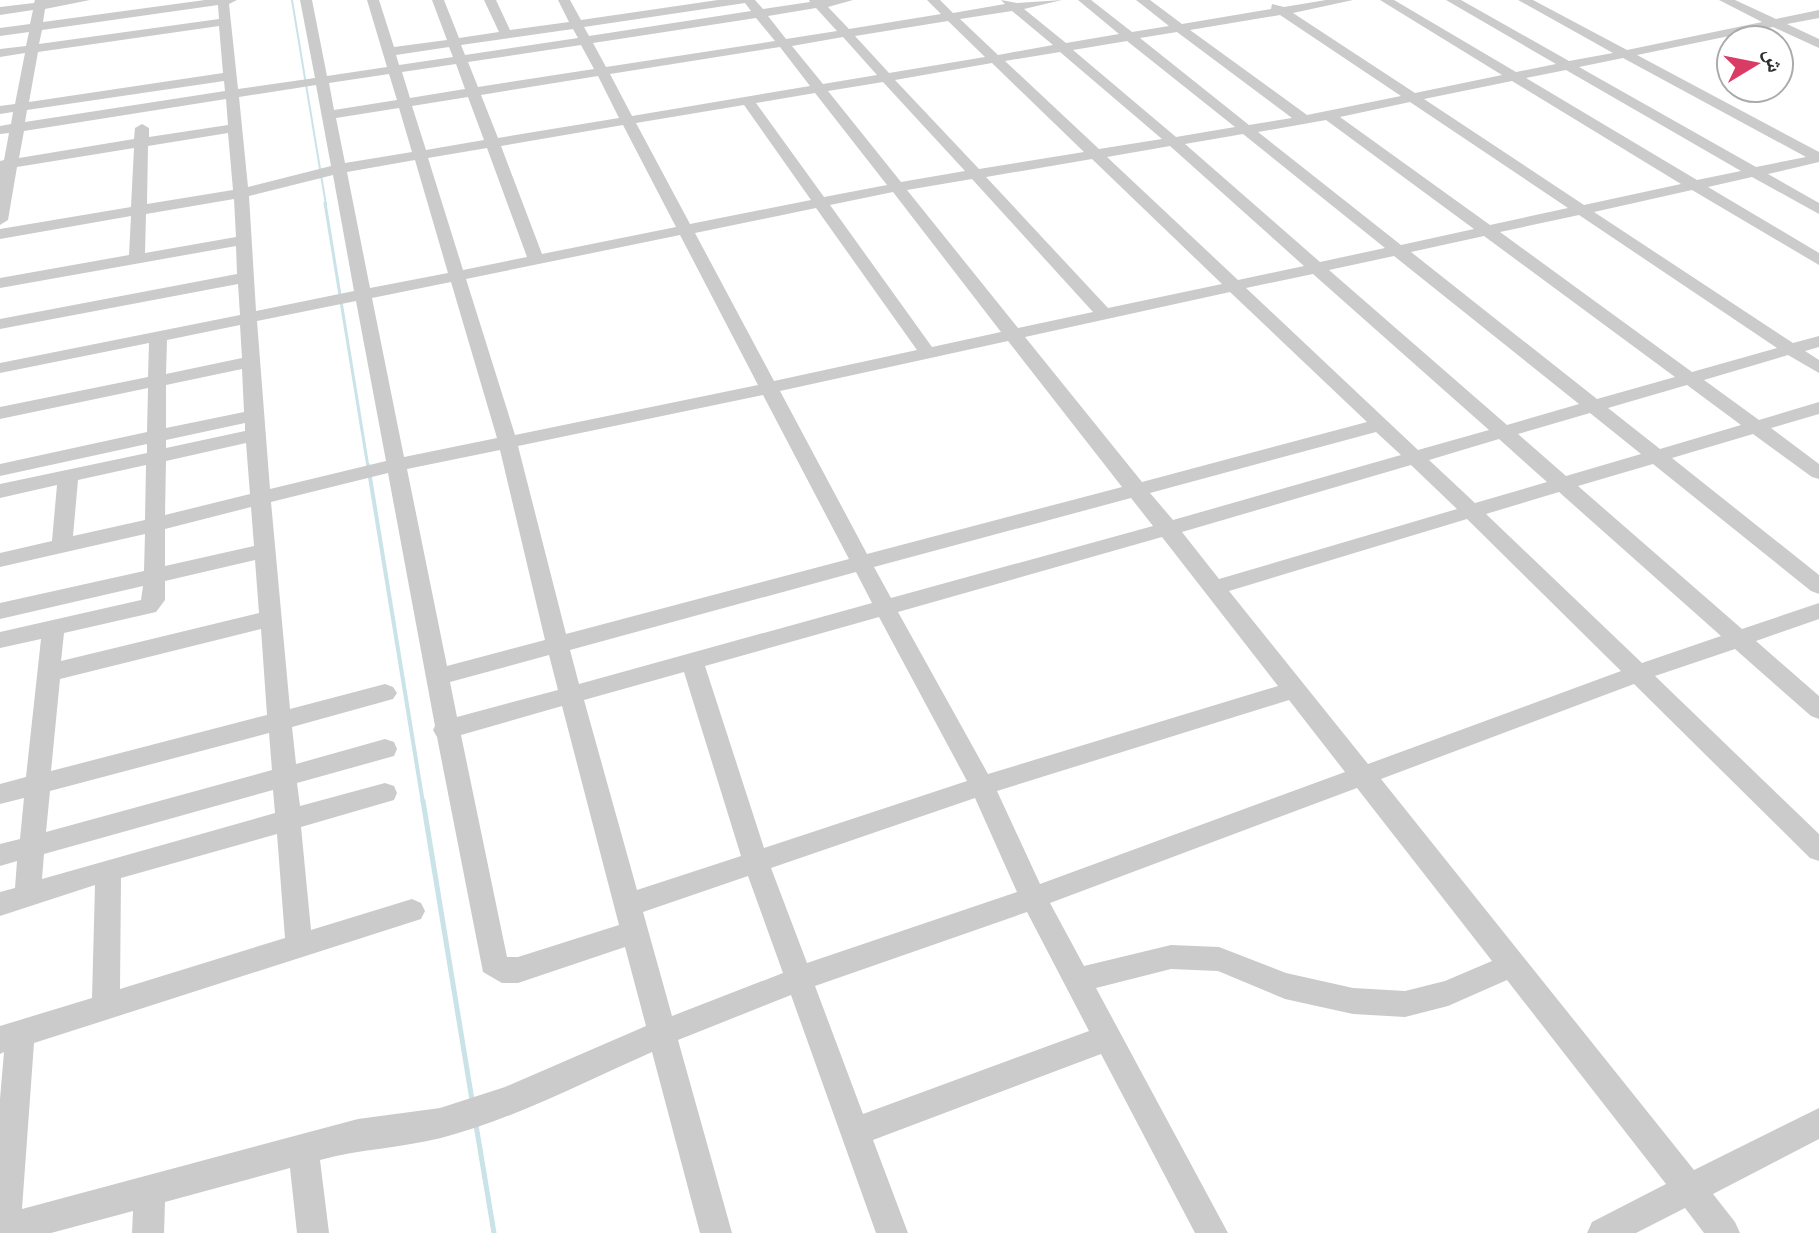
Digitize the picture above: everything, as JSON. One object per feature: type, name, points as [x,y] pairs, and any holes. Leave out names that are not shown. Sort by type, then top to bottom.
[{"type":"street","points":[[0,11],[40,3],[84,0]]},
{"type":"street","points":[[104,38],[107,0]]},
{"type":"street","points":[[306,0],[445,730],[493,963],[502,970],[518,970],[635,932]]},
{"type":"street","points":[[373,0],[423,155],[508,443],[557,644],[716,1233]]},
{"type":"street","points":[[438,0],[536,258]]},
{"type":"street","points":[[490,0],[506,34]]},
{"type":"street","points":[[564,0],[982,786],[1033,898],[1212,1233]]},
{"type":"street","points":[[392,61],[460,59],[581,32],[680,4],[742,0]]},
{"type":"street","points":[[0,130],[323,80],[454,42],[506,34],[697,29],[755,7],[847,0]]},
{"type":"street","points":[[933,0],[1471,511],[1819,850]]},
{"type":"street","points":[[327,109],[599,66],[707,43],[715,55],[952,18],[1011,3],[1056,0]]},
{"type":"street","points":[[1084,0],[1819,586]]},
{"type":"street","points":[[1142,0],[1304,120]]},
{"type":"street","points":[[1265,0],[1819,368]]},
{"type":"street","points":[[0,234],[241,193],[338,169],[1347,0]]},
{"type":"street","points":[[1386,0],[1819,260]]},
{"type":"street","points":[[1452,0],[1819,209]]},
{"type":"street","points":[[1524,0],[1819,158]]},
{"type":"street","points":[[1725,0],[1776,24],[1819,14]]},
{"type":"street","points":[[1805,0],[1819,6]]},
{"type":"street","points":[[0,32],[226,1],[229,76],[247,277],[250,362],[299,946]]},
{"type":"street","points":[[817,2],[1103,313]]},
{"type":"street","points":[[0,220],[6,164],[18,128],[40,3]]},
{"type":"street","points":[[1011,3],[1175,143],[1819,710]]},
{"type":"street","points":[[680,4],[697,29]]},
{"type":"street","points":[[755,7],[1724,1233]]},
{"type":"street","points":[[0,53],[225,22]]},
{"type":"street","points":[[1795,33],[1819,44]]},
{"type":"street","points":[[0,368],[897,187],[1304,120],[1715,37]]},
{"type":"street","points":[[0,110],[229,76]]},
{"type":"street","points":[[747,100],[928,353]]},
{"type":"street","points":[[137,259],[144,108]]},
{"type":"street","points":[[1329,115],[1819,473]]},
{"type":"street","points":[[6,164],[234,128]]},
{"type":"street","points":[[0,560],[397,466],[1819,158]]},
{"type":"street","points":[[0,283],[244,240]]},
{"type":"street","points":[[0,324],[247,277]]},
{"type":"street","points":[[0,640],[148,606],[154,600],[158,336]]},
{"type":"street","points":[[445,730],[1167,529],[1819,341]]},
{"type":"street","points":[[0,413],[250,362]]},
{"type":"street","points":[[1213,588],[1819,408]]},
{"type":"street","points":[[0,470],[157,446],[255,425]]},
{"type":"street","points":[[436,677],[1379,425]]},
{"type":"street","points":[[0,491],[68,476],[157,446]]},
{"type":"street","points":[[62,546],[68,476]]},
{"type":"street","points":[[0,611],[266,550]]},
{"type":"street","points":[[412,911],[10,1037],[3,1230],[358,1134],[440,1123],[508,1101],[660,1034],[799,979],[1033,898],[1637,674],[1819,611]]},
{"type":"street","points":[[49,673],[271,618]]},
{"type":"street","points":[[27,897],[53,628]]},
{"type":"street","points":[[692,661],[756,862],[892,1233]]},
{"type":"street","points":[[628,905],[982,786],[1294,690]]},
{"type":"street","points":[[0,794],[385,693]]},
{"type":"street","points":[[0,855],[385,749]]},
{"type":"street","points":[[0,904],[108,870],[385,793]]},
{"type":"street","points":[[106,1006],[108,870]]},
{"type":"street","points":[[1078,980],[1171,957],[1219,959],[1285,986],[1353,1001],[1405,1004],[1448,993],[1512,965]]},
{"type":"street","points":[[855,1132],[1108,1038]]},
{"type":"street","points":[[1603,1233],[1819,1123]]},
{"type":"street","points":[[303,1149],[313,1233]]},
{"type":"street","points":[[148,1233],[149,1191]]},
{"type":"waterway","points":[[292,0],[326,205]]},
{"type":"waterway","points":[[325,203],[368,467]]},
{"type":"waterway","points":[[368,465],[423,803]]},
{"type":"waterway","points":[[423,801],[472,1100]]},
{"type":"waterway","points":[[476,1125],[494,1233]]}]
